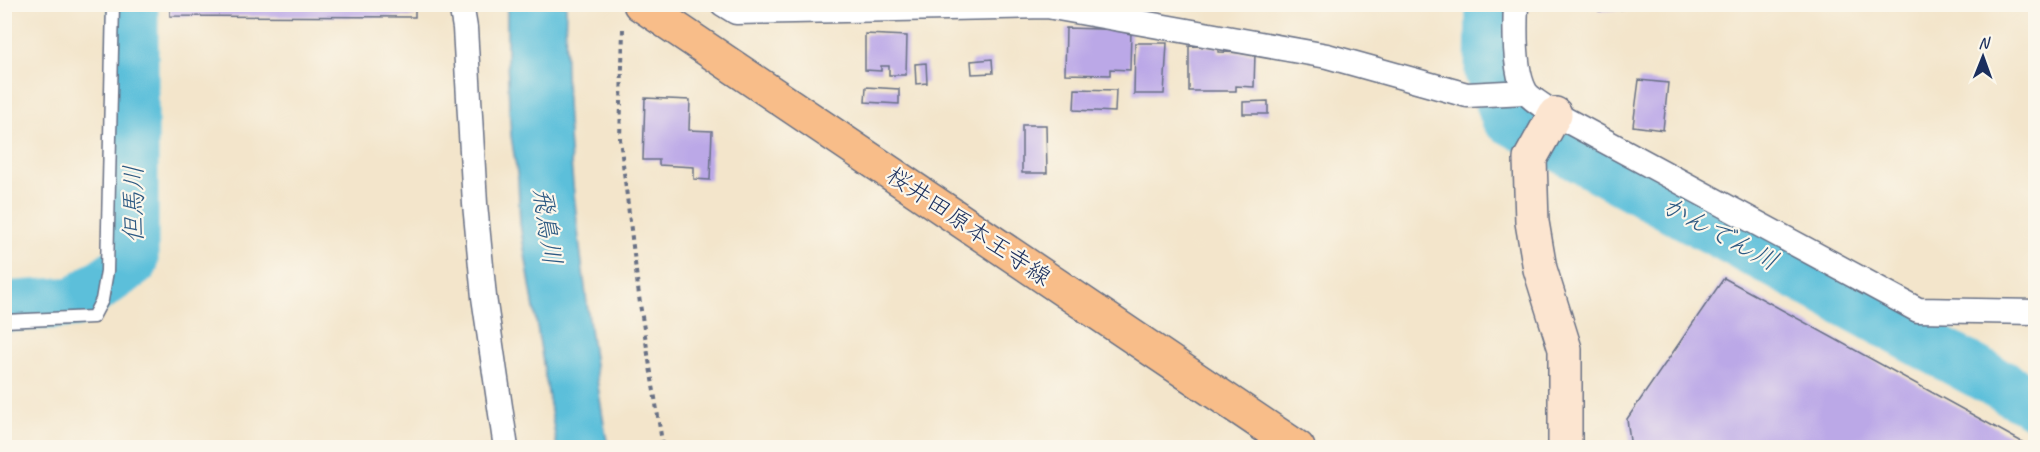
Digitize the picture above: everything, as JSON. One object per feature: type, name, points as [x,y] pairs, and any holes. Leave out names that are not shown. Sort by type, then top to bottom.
[{"type":"main road","name":"桜井田原本王寺線","points":[[631,15],[1298,447]]},
{"type":"street","points":[[461,4],[465,28],[480,262],[506,447]]},
{"type":"street","points":[[723,4],[736,12],[1047,6],[1327,56],[1467,95],[1525,92],[1555,114],[1918,310],[2036,312]]},
{"type":"street","points":[[1516,4],[1514,33],[1525,92]]},
{"type":"street","points":[[1555,114],[1530,159],[1532,222],[1540,269],[1564,349],[1565,447]]},
{"type":"lane","points":[[4,321],[93,317],[102,300],[107,271],[113,4]]},
{"type":"path","points":[[631,15],[620,139],[640,304],[663,447]]},
{"type":"water","name":"飛鳥川","points":[[507,5],[566,5],[566,78],[573,186],[593,352],[608,447],[557,447],[520,224],[518,179],[511,136],[509,104]]},
{"type":"building","points":[[170,4],[415,4],[415,17],[170,16]]},
{"type":"building","points":[[1598,4],[1627,4],[1627,9],[1599,11]]},
{"type":"building","points":[[1066,28],[1131,30],[1130,70],[1110,69],[1110,75],[1065,74]]},
{"type":"building","points":[[865,34],[907,36],[906,75],[889,75],[889,66],[881,66],[881,71],[865,70]]},
{"type":"building","points":[[1135,43],[1167,43],[1164,94],[1134,94]]},
{"type":"building","points":[[1189,46],[1218,47],[1218,52],[1255,53],[1254,87],[1236,86],[1236,91],[1189,91]]},
{"type":"building","points":[[992,59],[993,73],[972,74],[971,61]]},
{"type":"building","points":[[926,63],[927,83],[916,84],[915,64]]},
{"type":"building","points":[[1639,80],[1668,83],[1663,130],[1633,126]]},
{"type":"building","points":[[866,87],[899,89],[899,104],[865,102]]},
{"type":"building","points":[[1075,89],[1116,90],[1115,112],[1074,110]]},
{"type":"building","points":[[645,98],[690,100],[689,130],[712,131],[710,180],[694,179],[694,167],[659,165],[659,160],[643,160]]},
{"type":"building","points":[[1268,101],[1268,114],[1243,114],[1243,102]]},
{"type":"building","points":[[1022,125],[1046,125],[1047,173],[1022,173]]},
{"type":"building","points":[[1724,278],[2033,448],[1631,448],[1627,419]]},
{"type":"waterway","name":"但馬川","points":[[4,307],[76,302],[133,262],[133,4]]},
{"type":"waterway","name":"かんでん川","points":[[1491,4],[1490,73],[1506,117],[2036,404]]}]
